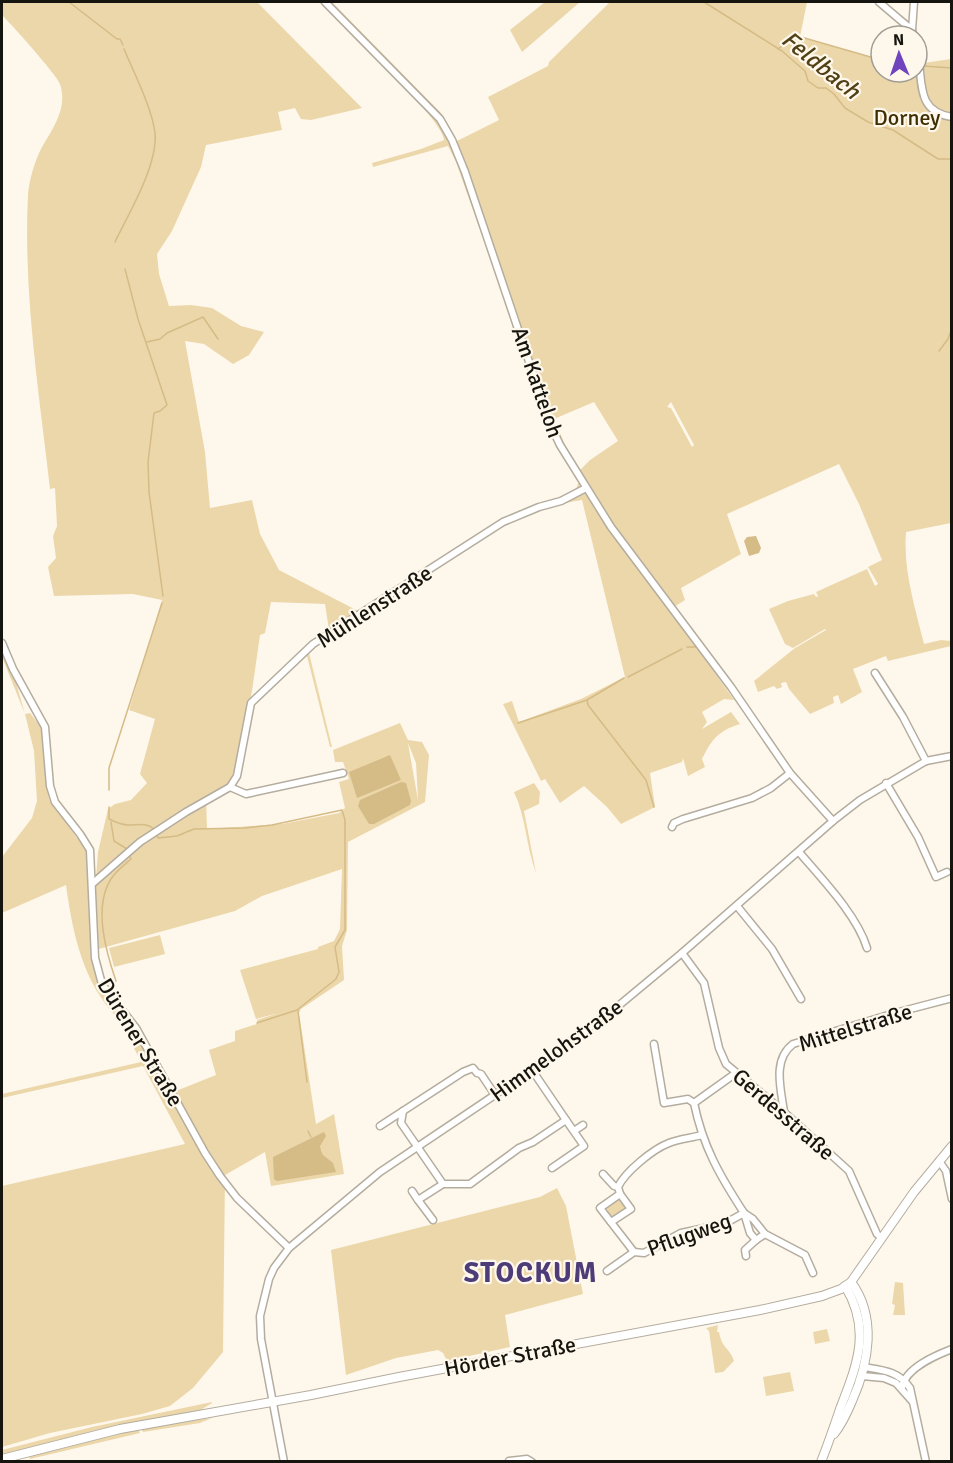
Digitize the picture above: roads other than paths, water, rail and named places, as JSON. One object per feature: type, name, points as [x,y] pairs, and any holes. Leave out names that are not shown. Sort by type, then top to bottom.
[{"type":"main road","points":[[848,1284],[951,1146]]},
{"type":"main road","points":[[848,1284],[861,1298],[868,1322],[864,1367],[858,1373]]},
{"type":"main road","points":[[821,1461],[858,1373],[860,1327],[858,1310],[848,1284]]},
{"type":"main road","name":"Hörder Straße","points":[[2,1459],[120,1429],[760,1310],[822,1296],[848,1284]]},
{"type":"street","name":"Am Katteloh","points":[[325,2],[440,118],[452,140],[504,282],[550,424],[560,446],[610,527],[731,687],[790,773],[833,821]]},
{"type":"street","points":[[879,2],[902,24]]},
{"type":"street","points":[[913,24],[914,2]]},
{"type":"street","points":[[922,84],[924,101],[931,110],[951,117]]},
{"type":"street","name":"Mühlenstraße","points":[[230,787],[237,776],[251,704],[314,644],[503,522],[539,507],[561,501],[586,488]]},
{"type":"street","name":"Dürener Straße","points":[[2,643],[13,669],[45,727],[53,797],[80,834],[88,847],[92,860],[95,958],[102,984],[136,1028],[220,1176],[237,1198],[289,1248]]},
{"type":"street","points":[[875,673],[882,688],[900,711],[926,761]]},
{"type":"street","name":"Himmelohstraße","points":[[284,1461],[261,1339],[260,1316],[269,1279],[289,1248],[358,1189],[416,1147],[532,1070],[609,1013],[737,906],[833,821],[886,783],[926,761],[951,756]]},
{"type":"street","points":[[92,884],[156,832],[230,787],[246,794],[343,773]]},
{"type":"street","points":[[672,827],[674,823],[683,819],[759,795],[790,773]]},
{"type":"street","points":[[886,783],[918,837],[936,877],[947,872]]},
{"type":"street","points":[[799,852],[863,935],[867,948]]},
{"type":"street","points":[[737,906],[772,949],[801,999]]},
{"type":"street","name":"Gerdesstraße","points":[[682,953],[704,983],[726,1064],[784,1112],[849,1171],[874,1228],[882,1238]]},
{"type":"street","name":"Mittelstraße","points":[[784,1112],[779,1078],[780,1068],[784,1053],[793,1044],[951,998]]},
{"type":"street","points":[[654,1044],[664,1103],[688,1099],[694,1103],[736,1073]]},
{"type":"street","points":[[380,1126],[463,1072],[474,1068],[477,1073],[481,1074],[495,1095]]},
{"type":"street","points":[[532,1070],[584,1146],[552,1168]]},
{"type":"street","name":"Pflugweg","points":[[694,1103],[708,1154],[744,1213],[750,1233],[756,1240]]},
{"type":"street","points":[[402,1111],[401,1123],[443,1184]]},
{"type":"street","points":[[418,1200],[443,1184],[471,1184],[519,1148],[533,1142],[566,1120]]},
{"type":"street","points":[[574,1131],[583,1125]]},
{"type":"street","points":[[611,1222],[600,1208],[619,1190],[624,1175],[667,1144],[702,1135]]},
{"type":"street","points":[[939,1161],[946,1171],[951,1199]]},
{"type":"street","points":[[603,1173],[619,1190]]},
{"type":"street","name":"Pflugweg","points":[[619,1190],[631,1209],[611,1222],[634,1252]]},
{"type":"street","points":[[412,1191],[433,1220]]},
{"type":"street","name":"Pflugweg","points":[[744,1213],[753,1219],[765,1234],[805,1255],[813,1273]]},
{"type":"street","name":"Pflugweg","points":[[606,1271],[634,1252],[644,1253],[681,1233],[724,1224],[744,1213]]},
{"type":"street","name":"Pflugweg","points":[[746,1256],[745,1250],[765,1234]]},
{"type":"street","points":[[902,1388],[904,1379],[910,1372],[951,1349]]},
{"type":"street","points":[[864,1367],[889,1371],[904,1379],[910,1388],[926,1461]]},
{"type":"street","points":[[858,1373],[889,1379],[902,1388],[912,1401]]},
{"type":"street","points":[[509,1461],[527,1459],[532,1461]]},
{"type":"waterway","points":[[69,2],[120,39],[123,45]]},
{"type":"waterway","name":"Feldbach","points":[[704,2],[782,51],[805,71],[808,81],[818,88],[826,88],[845,108],[868,122],[893,130],[938,159],[952,159]]},
{"type":"waterway","points":[[778,49],[789,41],[801,37],[869,57]]},
{"type":"waterway","points":[[115,242],[141,189],[155,146],[155,133],[150,113],[124,49]]},
{"type":"waterway","points":[[929,66],[952,68]]},
{"type":"waterway","points":[[125,269],[138,319],[167,405],[154,413],[148,462],[149,492],[163,596]]},
{"type":"waterway","points":[[147,342],[160,339],[167,333],[203,317],[218,339]]},
{"type":"waterway","name":"Feldbach","points":[[939,351],[948,339],[952,328]]},
{"type":"waterway","points":[[109,790],[109,768],[162,603]]},
{"type":"waterway","points":[[687,647],[696,647]]},
{"type":"waterway","points":[[628,677],[682,649]]},
{"type":"waterway","points":[[518,723],[587,700],[624,678]]},
{"type":"waterway","points":[[587,700],[588,705],[646,780],[654,807]]},
{"type":"waterway","points":[[109,807],[109,819],[129,825],[145,825],[154,829]]},
{"type":"waterway","points":[[157,835],[158,838],[177,836],[194,829],[272,825],[342,810],[345,820],[345,930],[335,947],[339,972],[336,979],[297,1010],[257,1023]]},
{"type":"waterway","points":[[111,822],[114,841],[127,849]]},
{"type":"waterway","points":[[111,988],[116,981],[105,943],[103,903],[111,879],[131,859],[130,857]]},
{"type":"waterway","points":[[298,1011],[307,1082]]},
{"type":"waterway","points":[[308,1131],[311,1137]]},
{"type":"district","name":"STOCKUM","points":[[531,1272]]},
{"type":"park label","name":"Dorney","points":[[907,117]]}]
